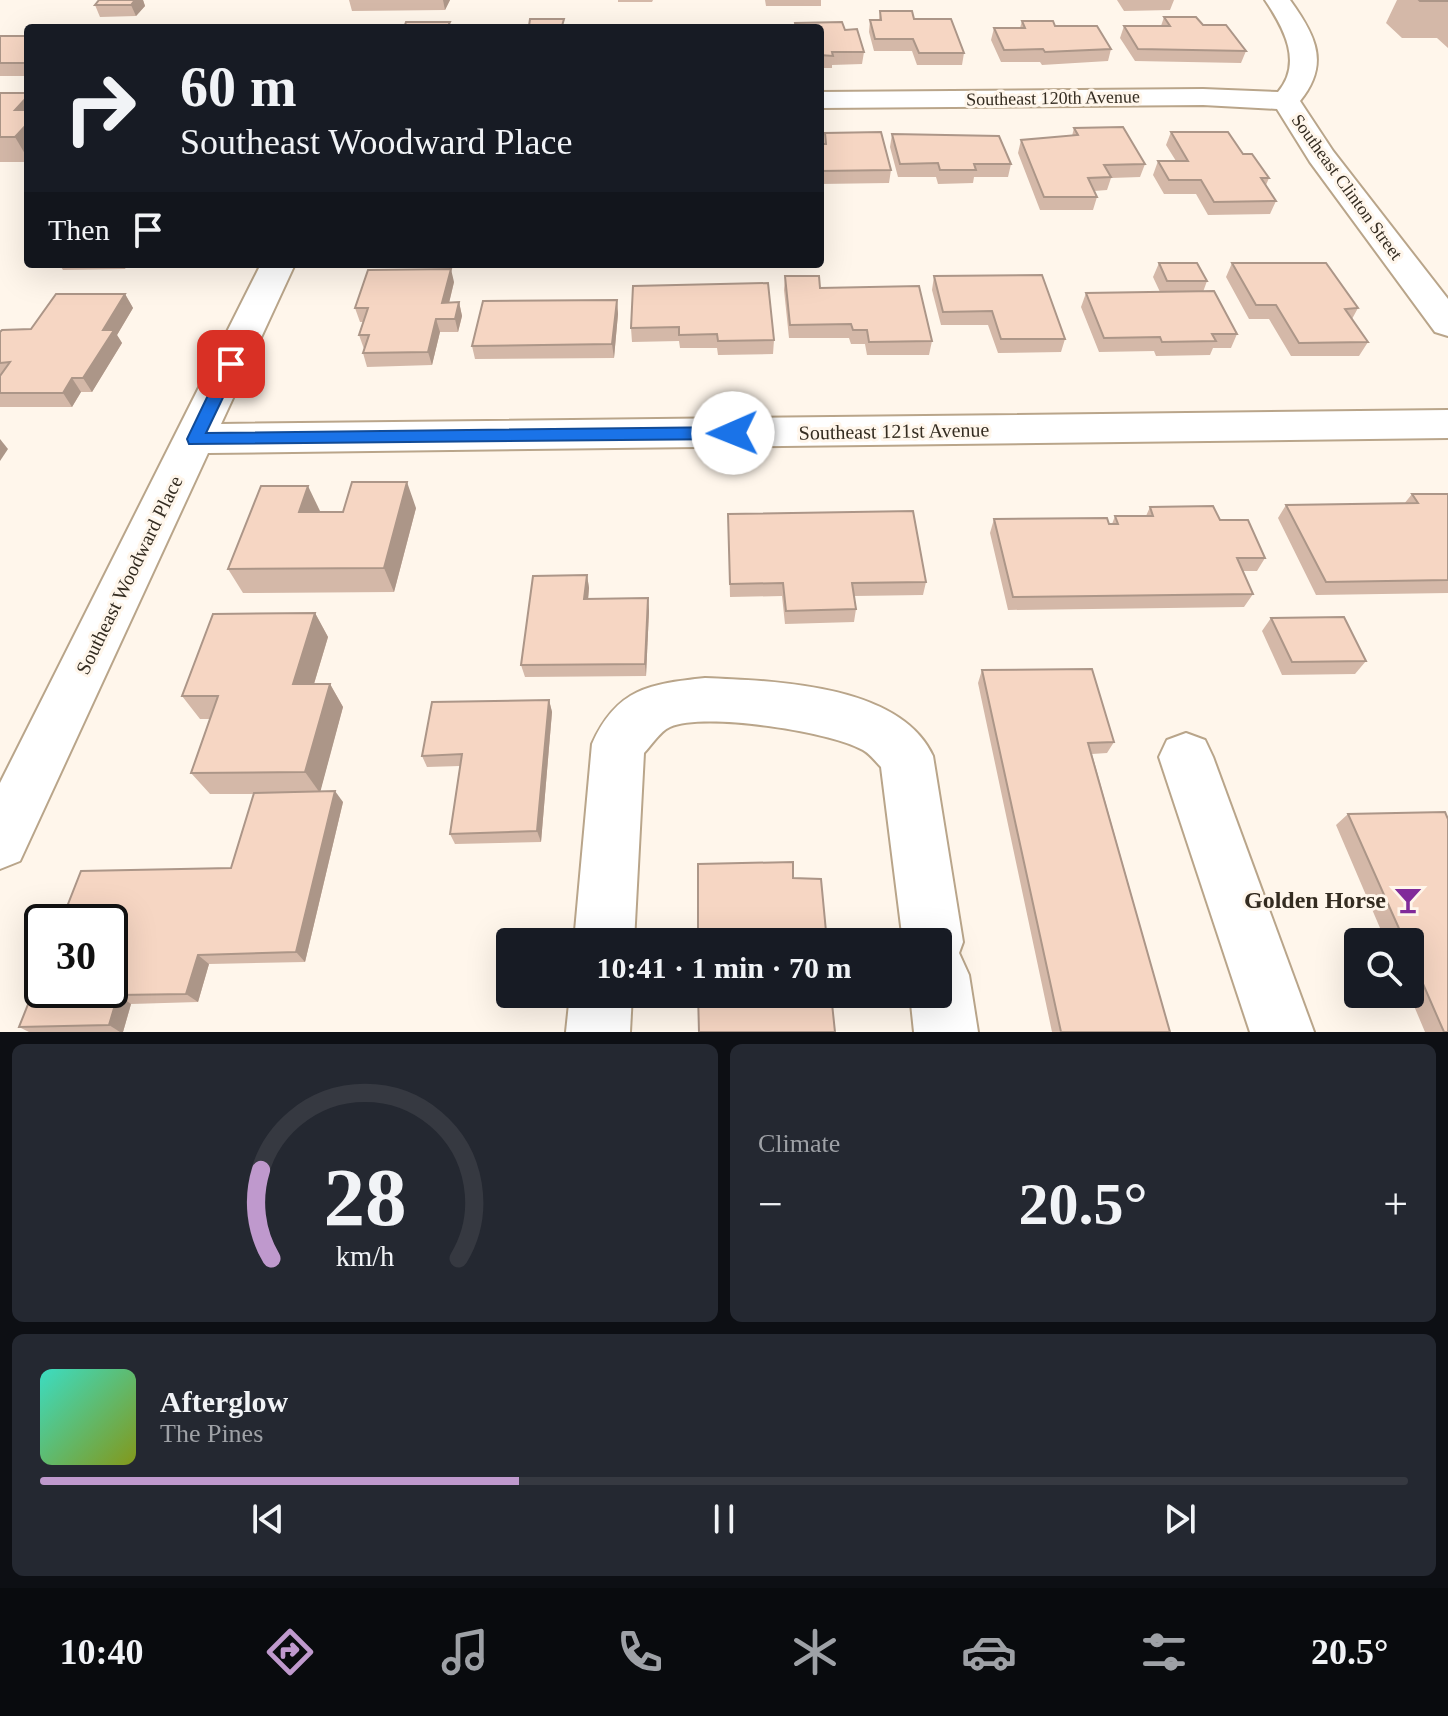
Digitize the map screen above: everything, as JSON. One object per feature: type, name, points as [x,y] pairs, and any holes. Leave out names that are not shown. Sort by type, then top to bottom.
[{"type":"street","name":"Southeast Clinton Street","points":[[1277,0],[1294,29],[1302,51],[1304,76],[1286,101],[1321,156],[1448,324]]},
{"type":"street","name":"Southeast 120th Avenue","points":[[824,100],[1203,97],[1286,101]]},
{"type":"street","name":"Southeast Woodward Place","points":[[0,842],[276,268]]},
{"type":"street","name":"Southeast 121st Avenue","points":[[195,439],[1448,424]]},
{"type":"street","points":[[605,928],[618,744],[655,706],[705,700],[776,704],[834,714],[883,734],[906,756],[931,928]]},
{"type":"street","points":[[1186,757],[1282,1032]]},
{"type":"street","points":[[598,1032],[600,1008]]},
{"type":"street","points":[[943,1008],[946,1032]]},
{"type":"building","points":[[99,0],[135,0],[131,5],[95,5]]},
{"type":"building","points":[[880,11],[912,11],[914,19],[951,19],[964,53],[919,53],[913,39],[875,39],[870,20],[881,20]]},
{"type":"building","points":[[1164,17],[1196,17],[1203,25],[1226,25],[1246,51],[1138,49],[1124,26],[1170,26]]},
{"type":"building","points":[[530,19],[564,19],[563,24],[529,24]]},
{"type":"building","points":[[1022,21],[1053,21],[1055,26],[1097,26],[1111,49],[1004,50],[994,28],[1025,28]]},
{"type":"building","points":[[406,22],[450,22],[449,24]]},
{"type":"building","points":[[842,22],[845,30],[857,29],[864,52],[832,52],[833,56],[824,55],[824,24],[795,23]]},
{"type":"building","points":[[0,36],[24,36],[24,63],[0,63]]},
{"type":"building","points":[[0,93],[24,93],[24,100],[15,110],[24,110],[24,127],[15,137],[0,137]]},
{"type":"building","points":[[1123,127],[1145,164],[1104,165],[1111,177],[1088,178],[1097,197],[1044,197],[1021,140],[1078,135],[1074,128]]},
{"type":"building","points":[[881,132],[891,170],[824,171],[825,133]]},
{"type":"building","points":[[1171,132],[1228,132],[1243,154],[1252,154],[1269,178],[1261,178],[1276,201],[1214,202],[1201,180],[1169,180],[1158,161],[1188,161]]},
{"type":"building","points":[[892,134],[999,136],[1011,164],[974,164],[976,170],[940,170],[938,163],[900,164]]},
{"type":"building","points":[[1159,263],[1197,263],[1207,281],[1167,281]]},
{"type":"building","points":[[1232,263],[1326,263],[1358,308],[1345,309],[1368,342],[1299,343],[1276,305],[1256,305]]},
{"type":"building","points":[[451,269],[442,303],[459,302],[455,319],[436,319],[428,352],[363,353],[369,335],[359,335],[368,308],[355,308],[368,270]]},
{"type":"building","points":[[1042,275],[1065,339],[1001,339],[992,311],[943,312],[934,276]]},
{"type":"building","points":[[785,276],[819,276],[820,288],[919,286],[932,341],[869,342],[867,330],[853,330],[851,324],[790,325]]},
{"type":"building","points":[[768,283],[774,340],[718,341],[717,334],[679,335],[679,327],[631,328],[633,286]]},
{"type":"building","points":[[1214,291],[1237,334],[1212,334],[1216,341],[1162,342],[1160,337],[1104,338],[1086,293]]},
{"type":"building","points":[[56,294],[125,294],[103,330],[114,330],[83,378],[72,378],[63,393],[0,393],[0,376],[10,362],[0,363],[0,332],[31,329]]},
{"type":"building","points":[[617,300],[612,344],[472,346],[483,301]]},
{"type":"building","points":[[352,482],[407,482],[384,568],[228,569],[261,486],[308,486],[299,512],[343,512]]},
{"type":"building","points":[[1412,494],[1448,494],[1448,580],[1326,582],[1286,505],[1418,503]]},
{"type":"building","points":[[1213,506],[1220,520],[1248,520],[1265,558],[1237,558],[1253,594],[1013,597],[994,519],[1107,518],[1109,524],[1118,524],[1115,516],[1153,516],[1150,507]]},
{"type":"building","points":[[913,511],[926,582],[852,583],[856,609],[786,611],[783,583],[730,584],[728,514]]},
{"type":"building","points":[[587,575],[584,599],[648,598],[645,664],[521,665],[533,576]]},
{"type":"building","points":[[315,613],[293,684],[330,684],[305,772],[191,773],[218,696],[182,696],[213,614]]},
{"type":"building","points":[[1344,617],[1366,661],[1292,662],[1271,618]]},
{"type":"building","points":[[1092,669],[1114,742],[1088,743],[1170,1032],[1061,1032],[982,670]]},
{"type":"building","points":[[549,700],[537,831],[450,834],[462,754],[422,756],[432,702]]},
{"type":"building","points":[[335,791],[296,952],[198,955],[186,994],[128,995],[128,904],[68,904],[81,871],[231,868],[254,793]]},
{"type":"building","name":"Golden Horse","points":[[1445,812],[1448,819],[1448,1032],[1444,1032],[1424,986],[1424,928],[1399,928],[1348,814]]},
{"type":"building","points":[[793,862],[793,878],[821,879],[826,928],[698,928],[698,864]]},
{"type":"building","points":[[27,1008],[114,1008],[109,1025],[19,1027]]},
{"type":"building","points":[[698,1008],[832,1008],[835,1032],[699,1032]]},
{"type":"place","name":"Golden Horse","points":[[1408,900]]},
{"type":"route","points":[[231,364],[195,439],[733,433]]}]
